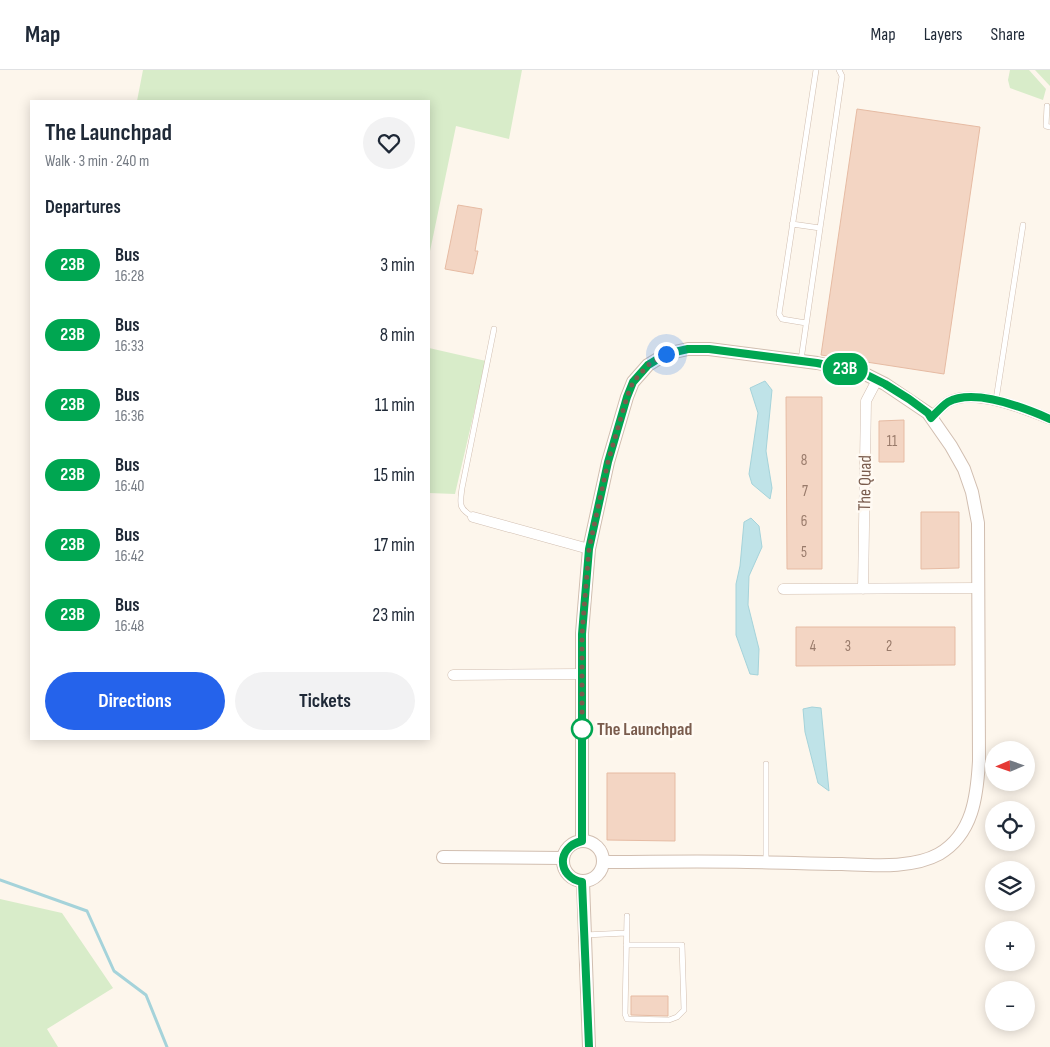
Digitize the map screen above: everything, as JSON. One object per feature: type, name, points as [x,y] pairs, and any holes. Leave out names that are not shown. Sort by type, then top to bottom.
[{"type":"street","points":[[582,841],[582,634],[589,549],[608,462],[633,382],[648,365],[666,354],[688,349],[709,349],[801,361],[861,372],[909,399],[928,413],[951,446],[964,469],[972,492],[978,523],[979,761],[977,792],[971,815],[963,829],[938,854],[889,865],[766,862],[603,862]]},
{"type":"street","name":"The Quad","points":[[863,588],[866,401],[877,380]]},
{"type":"street","points":[[931,418],[948,402],[959,399],[980,398],[1005,402],[1050,419]]},
{"type":"street","points":[[473,518],[589,549]]},
{"type":"street","points":[[783,589],[979,588]]},
{"type":"street","points":[[453,675],[582,674]]},
{"type":"street","points":[[582,841],[594,844],[599,849],[603,862],[600,873],[595,878],[582,882],[570,877],[565,872],[563,858],[569,846],[582,841]]},
{"type":"street","points":[[443,857],[563,858]]},
{"type":"street","points":[[582,882],[589,1047]]},
{"type":"lane","points":[[806,323],[782,319],[779,314],[816,70]]},
{"type":"lane","points":[[801,361],[842,76],[839,70]]},
{"type":"lane","points":[[1047,106],[1046,126],[1050,127]]},
{"type":"lane","points":[[792,224],[820,228]]},
{"type":"lane","points":[[996,401],[1023,226]]},
{"type":"lane","points":[[473,518],[464,512],[460,504],[494,329]]},
{"type":"lane","points":[[766,764],[766,862]]},
{"type":"lane","points":[[626,945],[682,945],[684,1010],[677,1017],[669,1020],[628,1019],[625,1014],[626,933],[627,916]]},
{"type":"lane","points":[[584,935],[626,933]]},
{"type":"green space","points":[[143,70],[522,70],[509,139],[456,126],[430,251],[430,100],[137,100]]},
{"type":"green space","points":[[1010,70],[1029,70],[1046,89],[1043,100],[1010,88],[1008,80]]},
{"type":"green space","points":[[1035,70],[1050,70],[1050,86]]},
{"type":"green space","points":[[430,348],[486,361],[455,494],[430,493]]},
{"type":"green space","points":[[0,899],[62,913],[113,988],[47,1029],[58,1047],[0,1047]]},
{"type":"water","points":[[765,381],[772,390],[766,451],[772,488],[770,499],[752,484],[749,474],[758,413],[750,388]]},
{"type":"water","points":[[751,518],[759,526],[762,547],[749,576],[748,605],[759,649],[758,675],[750,674],[736,635],[736,584],[740,566],[744,522]]},
{"type":"water","points":[[821,708],[829,791],[818,783],[805,732],[803,709]]},
{"type":"building","points":[[857,109],[980,127],[944,374],[821,355]]},
{"type":"building","points":[[458,205],[482,209],[475,251],[478,251],[473,274],[445,269]]},
{"type":"building","points":[[786,397],[822,397],[822,569],[787,569]]},
{"type":"building","points":[[904,420],[904,462],[879,462],[879,421]]},
{"type":"building","points":[[921,512],[959,512],[959,568],[921,569]]},
{"type":"building","points":[[796,627],[955,627],[955,665],[796,666]]},
{"type":"building","name":"The Launchpad","points":[[607,773],[675,773],[675,841],[607,840]]},
{"type":"building","points":[[631,996],[668,996],[668,1016],[631,1015]]},
{"type":"waterway","points":[[0,880],[87,911],[114,971],[146,995],[167,1047]]},
{"type":"bus line","name":"23B","points":[[589,1047],[582,882],[576,881],[565,872],[563,858],[569,846],[582,841],[582,634],[589,549],[608,462],[633,382],[648,365],[666,354],[688,349],[709,349],[817,363],[861,372],[909,399],[928,413],[931,418],[948,402],[959,399],[980,398],[1005,402],[1050,419]]},
{"type":"place","name":"The Launchpad","points":[[582,729]]},
{"type":"route","points":[[582,729],[582,734],[582,634],[589,549],[608,462],[633,382],[648,365],[666,354]]}]
